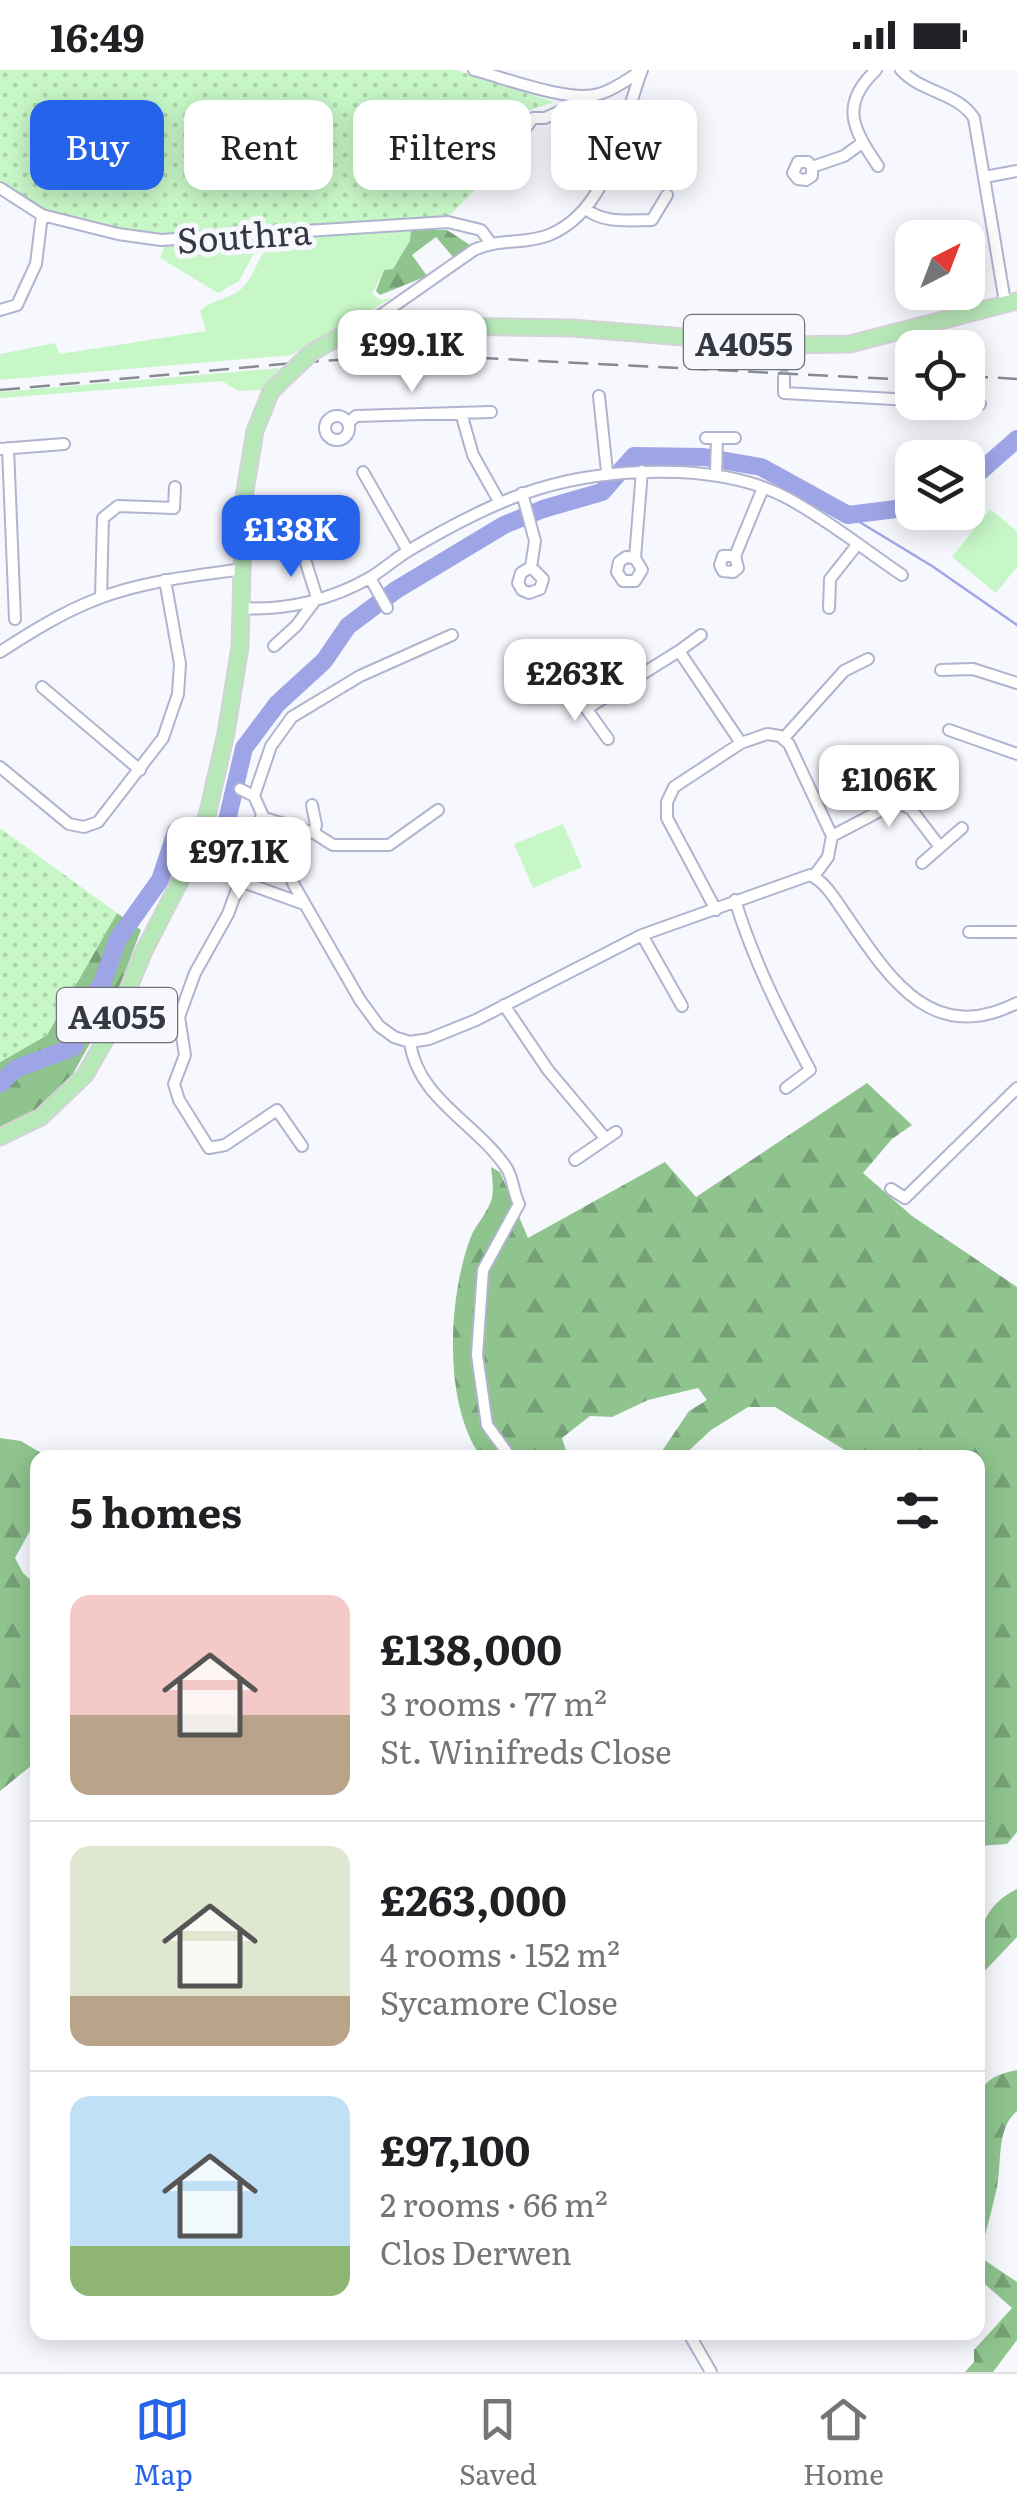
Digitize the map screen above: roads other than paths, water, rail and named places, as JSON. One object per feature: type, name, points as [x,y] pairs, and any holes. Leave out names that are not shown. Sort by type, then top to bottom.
[{"type":"main road","name":"A4055","points":[[0,1136],[42,1117],[85,1075],[112,1028],[144,950],[204,831],[240,646],[244,497],[255,431],[271,391],[311,353],[339,337],[381,325],[572,328],[784,345],[850,344],[1011,302]]},
{"type":"street","points":[[474,70],[577,96],[595,96]]},
{"type":"street","points":[[531,121],[595,96],[641,70]]},
{"type":"street","points":[[631,100],[641,70]]},
{"type":"street","points":[[876,70],[857,92],[852,111],[862,143],[878,166]]},
{"type":"street","points":[[902,70],[909,78],[968,108],[974,118],[1011,302]]},
{"type":"street","points":[[812,167],[844,156],[862,143]]},
{"type":"street","points":[[985,177],[1017,171]]},
{"type":"street","name":"Southra","points":[[0,188],[42,215],[161,240],[448,222],[482,230],[490,242]]},
{"type":"street","points":[[381,325],[381,315],[387,310],[490,242],[546,236],[577,218],[598,190]]},
{"type":"street","points":[[585,208],[593,216],[652,220],[666,195]]},
{"type":"street","points":[[0,310],[16,304],[36,264],[42,215]]},
{"type":"street","points":[[784,345],[784,393],[895,399]]},
{"type":"street","points":[[599,396],[607,472]]},
{"type":"street","points":[[348,422],[356,416],[491,412]]},
{"type":"street","points":[[461,413],[473,455],[500,503]]},
{"type":"street","points":[[717,464],[712,438],[735,438]]},
{"type":"street","points":[[15,619],[4,448],[64,444]]},
{"type":"street","points":[[240,608],[296,606],[341,592],[370,578],[408,551],[500,503],[555,481],[607,472],[717,464],[789,499],[902,574]]},
{"type":"street","points":[[635,558],[642,471]]},
{"type":"street","points":[[363,472],[408,551]]},
{"type":"street","points":[[101,597],[103,518],[118,506],[174,508],[176,486]]},
{"type":"street","points":[[735,556],[763,488]]},
{"type":"street","points":[[522,494],[535,541],[531,568]]},
{"type":"street","points":[[828,608],[830,579],[857,545]]},
{"type":"street","points":[[0,551],[12,548]]},
{"type":"street","points":[[302,550],[318,598]]},
{"type":"street","points":[[0,652],[44,624],[101,597],[166,580],[243,569]]},
{"type":"street","points":[[370,578],[388,608]]},
{"type":"street","points":[[0,767],[61,818],[82,827],[104,817],[163,738],[179,686],[179,643],[166,580]]},
{"type":"street","points":[[274,646],[318,598]]},
{"type":"street","points":[[452,635],[360,676],[292,717],[271,746],[254,796],[305,904],[370,1015],[387,1032],[410,1042],[429,1039],[642,935],[716,910],[736,900],[814,876],[828,857],[832,836],[793,752],[783,739],[767,734],[742,743],[674,788],[667,802],[667,818],[716,910]]},
{"type":"street","points":[[588,708],[701,635]]},
{"type":"street","points":[[679,651],[742,743]]},
{"type":"street","points":[[783,739],[844,671],[868,660]]},
{"type":"street","points":[[941,670],[973,669],[1017,683]]},
{"type":"street","points":[[551,682],[566,682],[608,739]]},
{"type":"street","points":[[42,687],[140,770]]},
{"type":"street","points":[[949,730],[1017,754]]},
{"type":"street","points":[[832,836],[897,802],[916,785]]},
{"type":"street","points":[[240,788],[254,796]]},
{"type":"street","points":[[897,802],[910,809],[940,847]]},
{"type":"street","points":[[312,805],[314,833]]},
{"type":"street","points":[[261,817],[314,833],[334,845],[390,845],[438,810]]},
{"type":"street","points":[[922,863],[962,828]]},
{"type":"street","points":[[193,858],[240,881],[305,904]]},
{"type":"street","points":[[814,876],[826,886],[887,973],[908,996],[958,1016],[984,1014],[1017,1003]]},
{"type":"street","points":[[240,881],[228,914],[183,1001],[179,1018],[185,1055],[174,1084],[178,1100],[209,1148],[225,1145],[277,1110],[302,1146]]},
{"type":"street","points":[[736,900],[746,938],[810,1070],[786,1088]]},
{"type":"street","points":[[969,932],[1017,932]]},
{"type":"street","points":[[642,935],[682,1006]]},
{"type":"street","points":[[504,1005],[548,1070],[611,1136],[575,1160]]},
{"type":"street","points":[[410,1042],[413,1063],[428,1085],[507,1168],[520,1204],[483,1270],[477,1355],[486,1425],[505,1450]]},
{"type":"street","points":[[891,1188],[904,1198],[1017,1088]]},
{"type":"street","points":[[693,2340],[711,2372]]},
{"type":"waterway","points":[[985,467],[1017,439]]},
{"type":"waterway","points":[[0,1084],[15,1069],[74,1047],[80,1008],[101,986],[118,939],[160,880],[176,832],[225,829],[244,748],[277,704],[324,661],[348,626],[396,590],[504,525],[602,492],[634,456],[704,457],[761,467],[848,515],[895,509]]},
{"type":"waterway","points":[[848,515],[932,566],[1017,625]]},
{"type":"railway","points":[[0,390],[423,355],[895,379]]},
{"type":"railway","points":[[985,377],[1017,379]]}]
